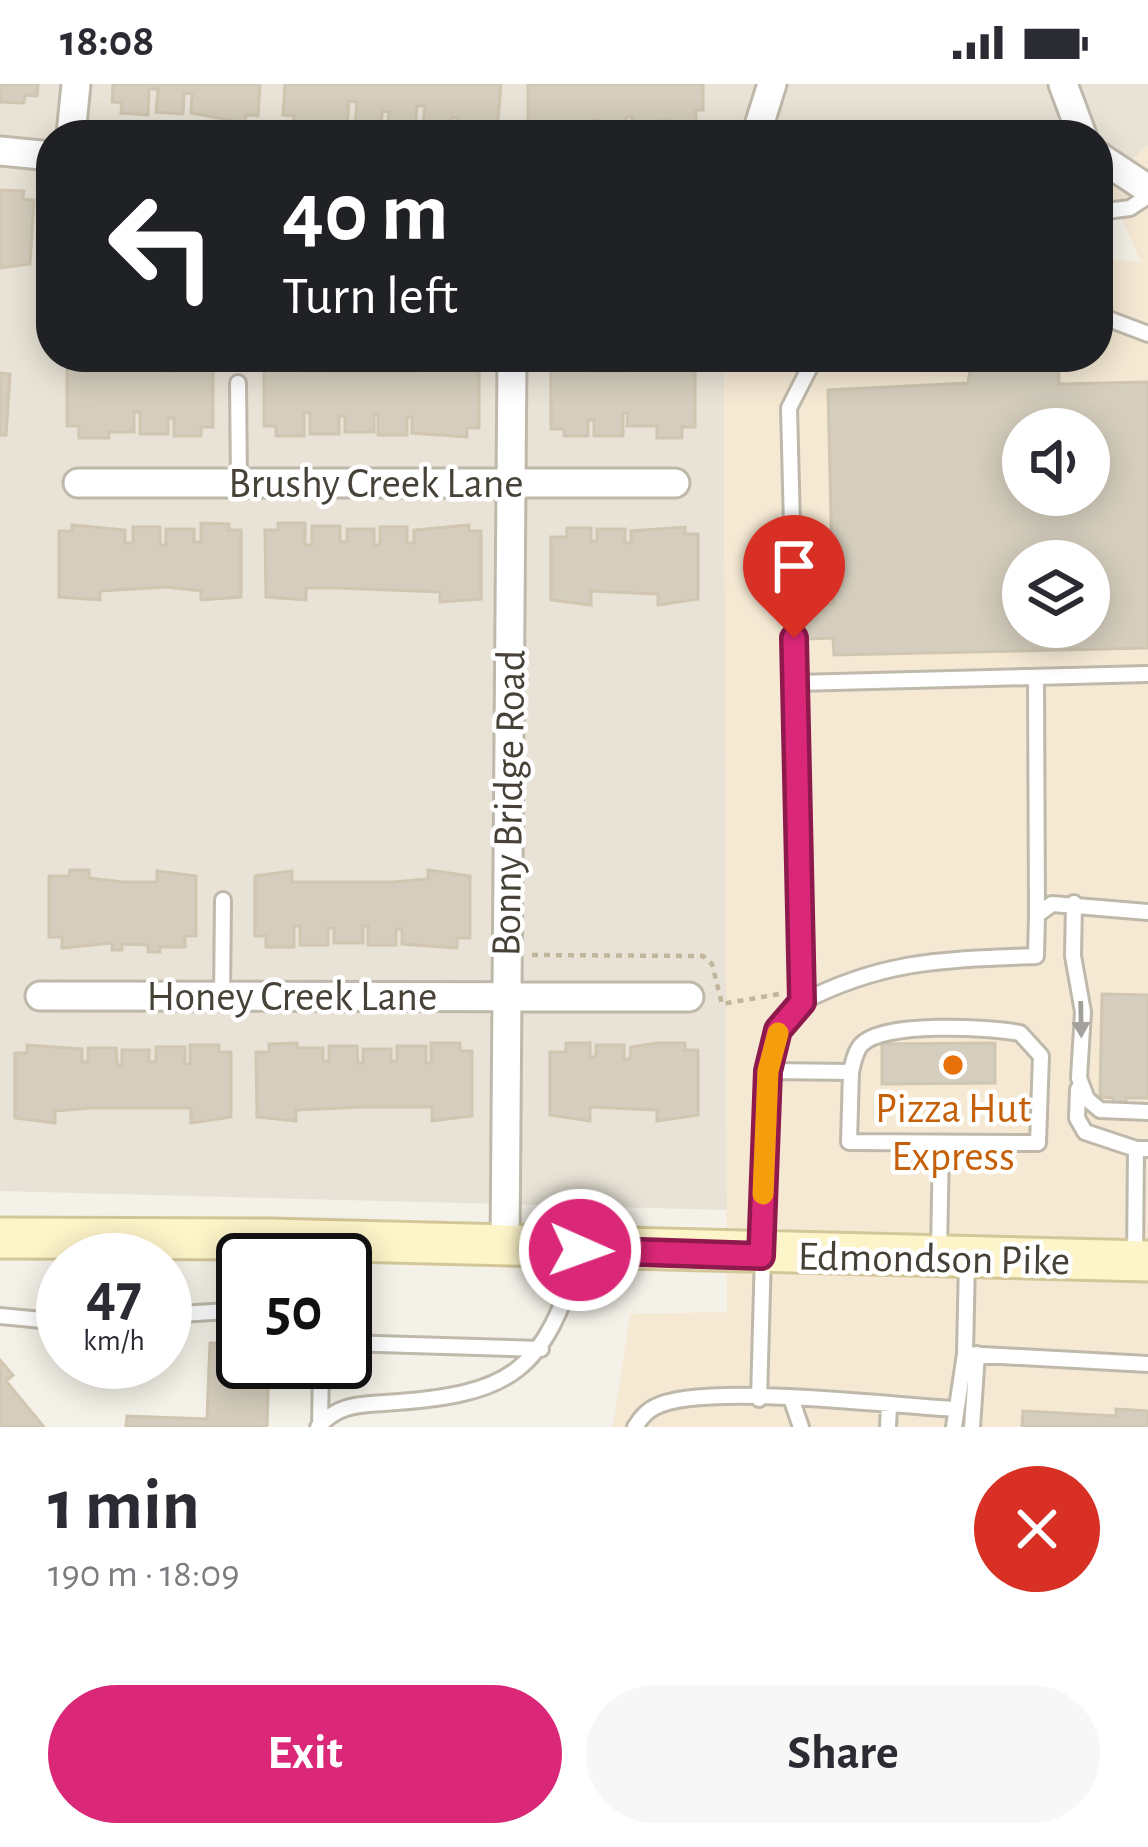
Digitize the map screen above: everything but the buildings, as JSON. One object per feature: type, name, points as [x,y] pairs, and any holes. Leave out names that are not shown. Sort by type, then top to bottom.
[{"type":"main road","name":"Edmondson Pike","points":[[0,1238],[269,1239],[761,1256],[1142,1262]]},
{"type":"street","points":[[72,120],[76,84]]},
{"type":"street","points":[[761,120],[772,84]]},
{"type":"street","points":[[1063,84],[1073,120]]},
{"type":"street","points":[[0,152],[36,155]]},
{"type":"street","points":[[1113,167],[1148,192]]},
{"type":"street","name":"Bonny Bridge Road","points":[[505,1248],[512,372]]},
{"type":"street","name":"Brushy Creek Lane","points":[[78,483],[675,483]]},
{"type":"street","name":"Honey Creek Lane","points":[[40,996],[689,998]]},
{"type":"lane","points":[[1113,210],[1130,208],[1148,192]]},
{"type":"lane","points":[[1113,321],[1148,334]]},
{"type":"lane","points":[[802,1002],[789,408],[807,372]]},
{"type":"lane","points":[[238,382],[238,484]]},
{"type":"lane","points":[[796,683],[1148,674]]},
{"type":"lane","points":[[759,1399],[768,1071],[778,1030],[802,1002],[911,961],[1036,956],[1036,678]]},
{"type":"lane","points":[[222,997],[223,900]]},
{"type":"lane","points":[[1037,915],[1052,904],[1074,903],[1148,912]]},
{"type":"lane","points":[[1074,903],[1072,956],[1083,1012],[1077,1118],[1085,1132],[1142,1149],[1142,1262]]},
{"type":"lane","points":[[998,1030],[1029,1036],[1042,1062],[1038,1143],[849,1142],[851,1072],[861,1045],[896,1032],[998,1030]]},
{"type":"lane","points":[[768,1071],[851,1072]]},
{"type":"lane","points":[[1079,1078],[1096,1108],[1148,1112]]},
{"type":"lane","points":[[941,1143],[953,1260],[971,1354],[972,1427]]},
{"type":"lane","points":[[319,1426],[341,1407],[425,1400],[490,1386],[541,1349],[560,1316],[580,1250]]},
{"type":"lane","points":[[0,1316],[36,1319]]},
{"type":"lane","points":[[372,1344],[541,1349]]},
{"type":"lane","points":[[971,1354],[1148,1364]]},
{"type":"lane","points":[[954,1427],[971,1354]]},
{"type":"lane","points":[[319,1426],[320,1389]]},
{"type":"lane","points":[[635,1427],[654,1407],[671,1401],[759,1399],[955,1409]]},
{"type":"lane","points":[[792,1401],[801,1427]]},
{"type":"lane","points":[[888,1427],[889,1406]]},
{"type":"shaded area","points":[[0,84],[1148,84],[1148,145],[1127,164],[1113,188],[1113,120],[36,120],[36,372],[724,372],[727,1210],[0,1191]]},
{"type":"shaded area","points":[[1148,145],[1148,1427],[613,1427],[630,1314],[727,1312],[724,372],[1113,372],[1113,259],[1141,262],[1113,200],[1113,188],[1127,164]]},
{"type":"slow traffic","points":[[763,1194],[768,1071],[778,1033]]},
{"type":"place","name":"Pizza Hut Express","points":[[953,1065]]},
{"type":"route","points":[[580,1250],[761,1256],[768,1071],[778,1030],[802,1002],[794,638]]}]
